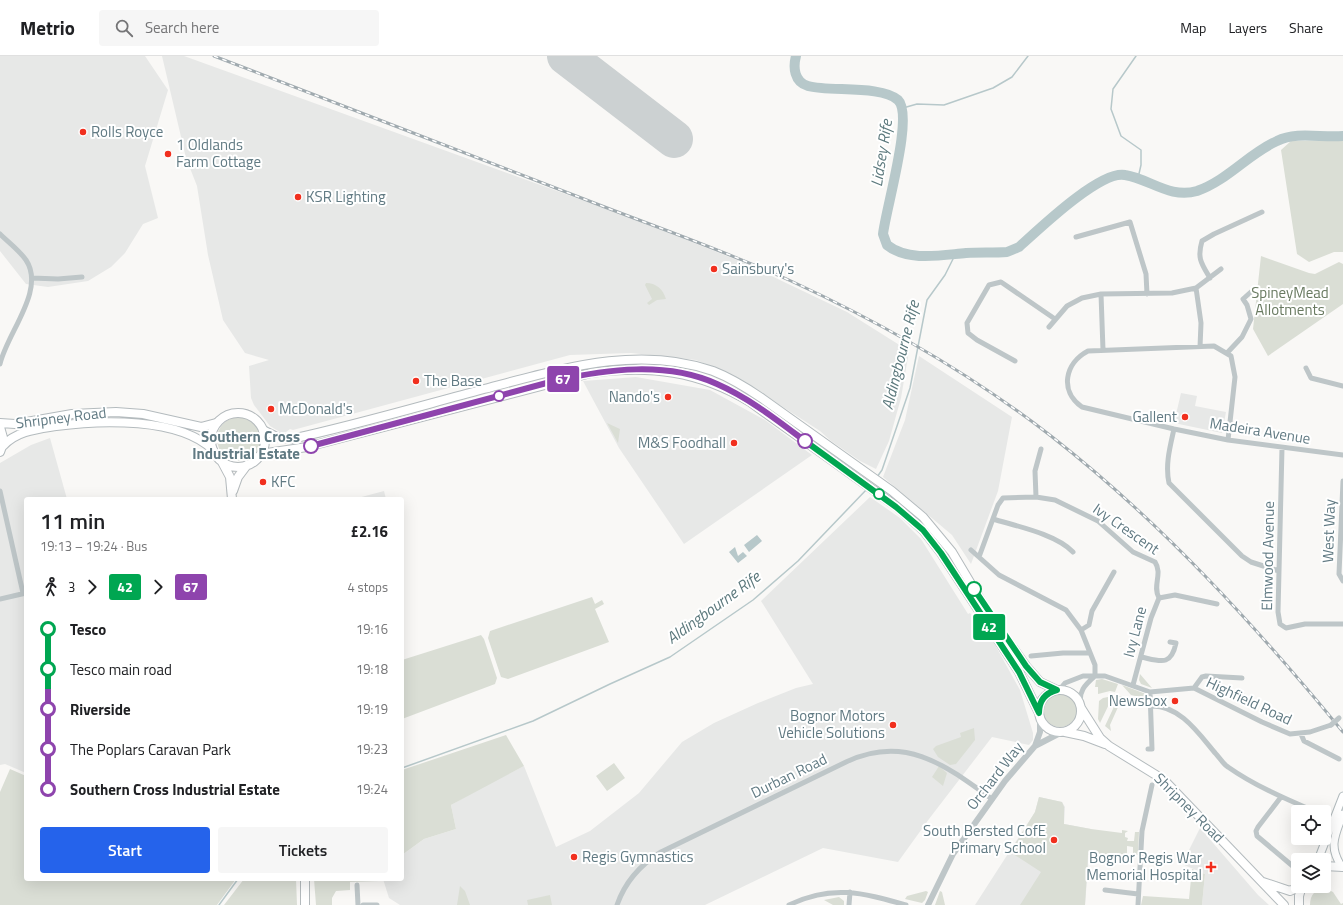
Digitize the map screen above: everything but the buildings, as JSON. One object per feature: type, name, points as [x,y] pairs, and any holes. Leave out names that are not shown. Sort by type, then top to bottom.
[{"type":"main road","name":"Shripney Road","points":[[263,430],[278,438],[291,439],[580,365],[602,362],[648,360],[699,367],[724,376],[763,399],[882,484],[923,517],[935,531],[1026,666],[1040,682],[1059,690],[1074,694],[1096,733],[1109,746]]},
{"type":"main road","name":"Shripney Road","points":[[258,457],[267,453],[308,447],[573,377],[606,371],[651,370],[686,374],[730,390],[750,402],[876,492],[914,522],[937,548],[1019,672],[1039,715],[1050,730],[1084,736],[1109,746],[1164,780],[1284,905]]},
{"type":"main road","name":"Shripney Road","points":[[0,423],[15,424],[72,414],[116,412],[143,414],[201,427],[216,423]]},
{"type":"main road","points":[[244,413],[255,420],[263,430],[264,444],[258,457],[247,465],[238,477],[232,496],[230,477],[213,450],[211,436],[216,423],[228,414],[244,413]]},
{"type":"main road","name":"Shripney Road","points":[[2,449],[16,435],[31,431],[84,423],[122,422],[154,426],[183,434],[206,443],[213,450]]},
{"type":"main road","points":[[0,427],[4,436],[2,449]]},
{"type":"main road","points":[[221,461],[238,467],[247,465]]},
{"type":"main road","points":[[1039,715],[1039,708],[1043,698],[1052,691],[1059,690]]},
{"type":"main road","points":[[1063,732],[1076,725],[1081,714],[1081,707]]},
{"type":"main road","points":[[1331,866],[1342,867],[1334,849],[1332,834],[1343,796]]},
{"type":"main road","points":[[1322,853],[1343,814]]},
{"type":"main road","points":[[305,881],[305,905]]},
{"type":"main road","name":"Shripney Road","points":[[1260,881],[1283,890],[1291,891]]},
{"type":"main road","points":[[1299,905],[1300,893]]},
{"type":"street","points":[[1210,278],[1202,265],[1199,253],[1202,241],[1262,212]]},
{"type":"street","points":[[1076,237],[1130,222],[1146,274],[1147,294]]},
{"type":"street","points":[[0,234],[26,260],[32,278],[32,291],[7,343],[0,364]]},
{"type":"street","points":[[1049,327],[1055,319],[1074,301],[1101,294],[1172,293],[1196,288],[1222,269]]},
{"type":"street","points":[[32,278],[58,279],[82,277]]},
{"type":"street","points":[[1015,361],[977,340],[968,333],[967,323],[989,284],[1001,282],[1055,319]]},
{"type":"street","points":[[1196,288],[1201,323],[1200,347]]},
{"type":"street","points":[[1228,440],[1235,377],[1231,356],[1227,353],[1242,337],[1251,319],[1247,305],[1243,299],[1252,291]]},
{"type":"street","points":[[1101,294],[1102,350]]},
{"type":"street","name":"Madeira Avenue","points":[[1227,353],[1214,346],[1088,351],[1077,358],[1070,368],[1067,386],[1076,403],[1082,407],[1228,440],[1343,456]]},
{"type":"street","points":[[1306,368],[1311,378],[1343,386]]},
{"type":"street","points":[[1174,429],[1168,460],[1167,473],[1169,482],[1242,556],[1251,562],[1279,570]]},
{"type":"street","name":"Elmwood Avenue","points":[[1282,448],[1279,570],[1280,624],[1286,628],[1305,624],[1343,624]]},
{"type":"street","points":[[1036,497],[1035,471],[1040,449]]},
{"type":"street","name":"West Way","points":[[1343,481],[1339,574],[1343,581]]},
{"type":"street","points":[[0,490],[24,593],[0,599]]},
{"type":"street","name":"Ivy Crescent","points":[[993,519],[1003,498],[1036,497],[1055,500],[1098,522],[1133,552],[1155,562],[1159,573],[1156,588],[1158,598]]},
{"type":"street","points":[[979,557],[993,519],[1049,537],[1067,545],[1074,552]]},
{"type":"street","points":[[971,550],[1000,575],[1066,610],[1081,630],[1095,666],[1095,676],[1086,683],[1082,689],[1080,700],[1081,707]]},
{"type":"street","points":[[1081,630],[1091,622],[1092,611],[1114,572]]},
{"type":"street","name":"Ivy Lane","points":[[1133,685],[1151,618],[1158,598],[1175,595],[1217,604]]},
{"type":"street","points":[[1141,656],[1160,661],[1168,659],[1173,655],[1176,643],[1170,642]]},
{"type":"street","points":[[1031,656],[1063,653],[1090,653]]},
{"type":"street","name":"Highfield Road","points":[[1059,690],[1065,683],[1083,676],[1112,678],[1150,692],[1194,688],[1262,722],[1290,734],[1301,734],[1321,730],[1331,725],[1341,717]]},
{"type":"street","points":[[1194,688],[1202,677],[1206,676],[1242,678]]},
{"type":"street","points":[[1148,748],[1152,749],[1150,692]]},
{"type":"street","points":[[1151,706],[1168,708],[1184,718],[1194,727],[1227,767],[1281,797],[1300,805]]},
{"type":"street","points":[[1035,746],[1040,732],[1039,715]]},
{"type":"street","points":[[1035,746],[1063,732]]},
{"type":"street","points":[[1301,734],[1304,741],[1339,759]]},
{"type":"street","name":"Orchard Way","points":[[928,905],[953,854],[992,799],[1035,746]]},
{"type":"street","name":"Durban Road","points":[[617,905],[625,886],[650,858],[846,762],[871,752],[897,751],[929,758],[953,771],[992,799]]},
{"type":"street","points":[[1138,905],[1142,831],[1152,785]]},
{"type":"street","points":[[1281,797],[1256,831],[1257,836],[1291,865]]},
{"type":"street","points":[[357,885],[358,905]]},
{"type":"street","points":[[1105,890],[1138,894]]},
{"type":"street","points":[[789,905],[815,895],[834,891],[850,892],[906,905]]},
{"type":"street","points":[[848,905],[850,892]]},
{"type":"street","points":[[363,905],[377,905]]},
{"type":"shaded area","points":[[0,56],[145,56],[168,90],[145,166],[158,218],[143,224],[125,253],[111,267],[88,281],[48,287],[26,284],[0,251]]},
{"type":"shaded area","points":[[162,56],[184,56],[629,217],[742,262],[847,312],[909,351],[901,398],[889,441],[876,469],[860,461],[831,441],[820,431],[738,378],[696,360],[631,353],[570,355],[293,430],[290,429],[286,432],[280,432],[270,426],[254,405],[251,398],[249,366],[269,360],[245,353],[223,320],[208,255],[197,186],[186,158]]},
{"type":"shaded area","points":[[919,356],[1012,417],[998,491],[971,564],[952,535],[883,477],[905,420]]},
{"type":"shaded area","points":[[636,377],[710,390],[765,420],[812,455],[684,544],[619,448],[583,381]]},
{"type":"shaded area","points":[[1181,393],[1197,396],[1195,406],[1226,412],[1222,433],[1174,423]]},
{"type":"shaded area","points":[[50,438],[66,497],[24,497],[24,772],[5,764],[0,765],[0,463],[31,445]]},
{"type":"shaded area","points":[[384,491],[386,497],[362,497]]},
{"type":"shaded area","points":[[870,497],[900,518],[921,539],[968,614],[970,613],[994,643],[1020,690],[1033,733],[1033,740],[1029,745],[992,737],[898,862],[823,848],[705,905],[400,905],[389,898],[384,881],[404,881],[404,854],[424,839],[456,829],[451,805],[482,787],[524,766],[556,847],[590,831],[639,793],[682,742],[714,723],[758,703],[796,688],[813,684],[761,601]]},
{"type":"shaded area","points":[[757,535],[762,541],[749,552],[744,545]]},
{"type":"shaded area","points":[[735,547],[738,556],[743,552],[747,556],[738,563],[729,552]]},
{"type":"shaded area","name":"South Bersted CofE Primary School","points":[[1039,797],[1062,802],[1065,807],[1064,824],[1091,829],[1085,905],[975,905],[1035,812]]},
{"type":"shaded area","name":"Bognor Regis War Memorial Hospital","points":[[1200,828],[1258,895],[1269,905],[1202,905],[1205,874],[1182,864]]},
{"type":"green space","points":[[1343,140],[1343,252],[1334,252],[1309,262],[1297,254],[1281,150],[1291,141]]},
{"type":"green space","name":"SpineyMead Allotments","points":[[1261,256],[1315,274],[1339,262],[1343,264],[1343,304],[1268,356],[1253,329]]},
{"type":"green space","points":[[646,283],[659,287],[666,299],[657,300],[649,305],[647,303],[652,299],[645,285]]},
{"type":"green space","points":[[235,417],[243,417],[248,418],[255,423],[260,430],[260,448],[255,455],[248,460],[235,461],[227,458],[220,451],[217,443],[217,435],[220,427],[227,420]]},
{"type":"green space","points":[[607,423],[620,429],[618,443]]},
{"type":"green space","points":[[592,597],[595,604],[602,600],[604,604],[595,609],[609,642],[508,679],[501,677],[488,638],[490,631]]},
{"type":"green space","points":[[481,635],[484,639],[497,678],[495,684],[404,718],[404,659]]},
{"type":"green space","points":[[1140,674],[1152,688],[1141,684],[1139,680]]},
{"type":"green space","points":[[1102,679],[1118,684],[1115,692],[1110,691],[1098,694],[1098,687],[1095,687],[1096,680]]},
{"type":"green space","points":[[1122,685],[1146,694],[1148,699],[1131,695]]},
{"type":"green space","points":[[1060,693],[1072,698],[1077,710],[1072,722],[1060,727],[1048,722],[1043,710],[1048,698]]},
{"type":"green space","points":[[1113,696],[1100,723],[1098,719],[1099,701],[1103,698]]},
{"type":"green space","points":[[1119,696],[1123,696],[1110,725],[1111,731],[1105,726]]},
{"type":"green space","points":[[974,728],[975,740],[956,764],[950,765],[938,757],[933,749],[936,746],[961,737],[960,733]]},
{"type":"green space","points":[[506,735],[524,766],[451,805],[456,829],[424,839],[404,854],[404,769]]},
{"type":"green space","points":[[614,763],[625,778],[607,791],[596,776]]},
{"type":"green space","points":[[939,766],[947,773],[943,786],[932,777]]},
{"type":"green space","points":[[10,769],[24,775],[24,881],[235,881],[217,905],[0,905],[0,792]]},
{"type":"green space","name":"South Bersted CofE Primary School","points":[[1039,797],[1062,802],[1064,807],[1064,824],[1122,833],[1122,830],[1128,831],[1125,833],[1125,837],[1128,838],[1127,841],[1134,841],[1135,832],[1139,832],[1138,855],[1133,855],[1133,847],[1127,846],[1127,855],[1088,855],[1085,905],[1020,905],[1041,872],[1010,852],[1035,812]]},
{"type":"green space","points":[[1192,869],[1205,874],[1202,905],[1141,905],[1143,896],[1189,899]]},
{"type":"green space","points":[[242,881],[296,881],[297,905],[224,905]]},
{"type":"green space","points":[[314,881],[379,881],[350,882],[350,890],[336,891],[332,898],[332,905],[316,905]]},
{"type":"green space","points":[[460,886],[465,891],[470,905],[457,905]]},
{"type":"green space","points":[[926,891],[928,892],[922,903],[905,899],[907,896]]},
{"type":"green space","points":[[940,891],[942,892],[945,905],[935,905]]},
{"type":"green space","points":[[1331,891],[1341,904],[1343,903],[1343,905],[1310,905],[1312,895],[1314,893],[1331,893]]},
{"type":"green space","points":[[550,895],[552,905],[528,905],[527,900]]},
{"type":"green space","points":[[839,897],[844,901],[844,905],[833,905],[824,900]]},
{"type":"waterway","name":"Aldingbourne Rife","points":[[796,56],[796,74],[797,78],[803,84],[817,88],[880,92],[890,95],[898,100],[902,109],[903,124],[901,142],[883,234],[887,245],[905,254],[915,256],[1007,252],[1019,247],[1054,215],[1085,191],[1114,176],[1125,175],[1134,177],[1169,191],[1187,193],[1197,191],[1208,186],[1228,174],[1267,146],[1285,138],[1293,136],[1343,136]]},
{"type":"waterway","points":[[903,108],[917,104],[944,105],[993,88],[1012,77],[1028,56]]},
{"type":"waterway","points":[[1136,56],[1113,89],[1111,109],[1121,136],[1141,150],[1141,165],[1138,178]]},
{"type":"waterway","name":"Aldingbourne Rife","points":[[877,477],[882,470],[910,388],[927,300],[945,275],[955,255]]},
{"type":"waterway","name":"Aldingbourne Rife","points":[[404,767],[533,721],[670,657],[753,600],[798,561],[867,489]]},
{"type":"waterway","name":"Aldingbourne Rife","points":[[219,905],[237,881]]},
{"type":"runway","points":[[566,56],[674,139]]},
{"type":"railway","points":[[214,56],[740,259],[825,297],[925,351],[1021,413],[1131,503],[1241,614],[1343,732]]},
{"type":"bus line","name":"67","points":[[311,446],[554,381],[591,373],[633,370],[651,370],[686,374],[716,384],[730,390],[750,402],[805,441]]},
{"type":"bus line","name":"42","points":[[805,441],[896,507],[923,530],[941,553],[948,566],[1019,672],[1034,707],[1039,713],[1040,702],[1043,698],[1052,691],[1057,690],[1040,682],[1026,666],[989,614],[974,589]]},
{"type":"place","name":"Rolls Royce","points":[[83,132]]},
{"type":"place","name":"1 Oldlands Farm Cottage","points":[[168,154]]},
{"type":"place","name":"KSR Lighting","points":[[298,197]]},
{"type":"place","name":"Sainsbury's","points":[[714,269]]},
{"type":"place","name":"The Base","points":[[416,381]]},
{"type":"place","name":"Nando's","points":[[668,397]]},
{"type":"place","name":"McDonald's","points":[[271,409]]},
{"type":"place","name":"Gallent","points":[[1185,417]]},
{"type":"place","name":"M&S Foodhall","points":[[734,443]]},
{"type":"place","name":"Southern Cross Industrial Estate","points":[[311,446]]},
{"type":"place","name":"KFC","points":[[263,482]]},
{"type":"place","name":"Newsbox","points":[[1175,701]]},
{"type":"place","name":"Bognor Motors Vehicle Solutions","points":[[893,725]]},
{"type":"place","name":"South Bersted CofE Primary School","points":[[1054,840]]},
{"type":"place","name":"Regis Gymnastics","points":[[574,857]]},
{"type":"place","name":"Bognor Regis War Memorial Hospital","points":[[1211,867]]},
{"type":"water label","name":"Lidsey Rife","points":[[881,153]]}]
